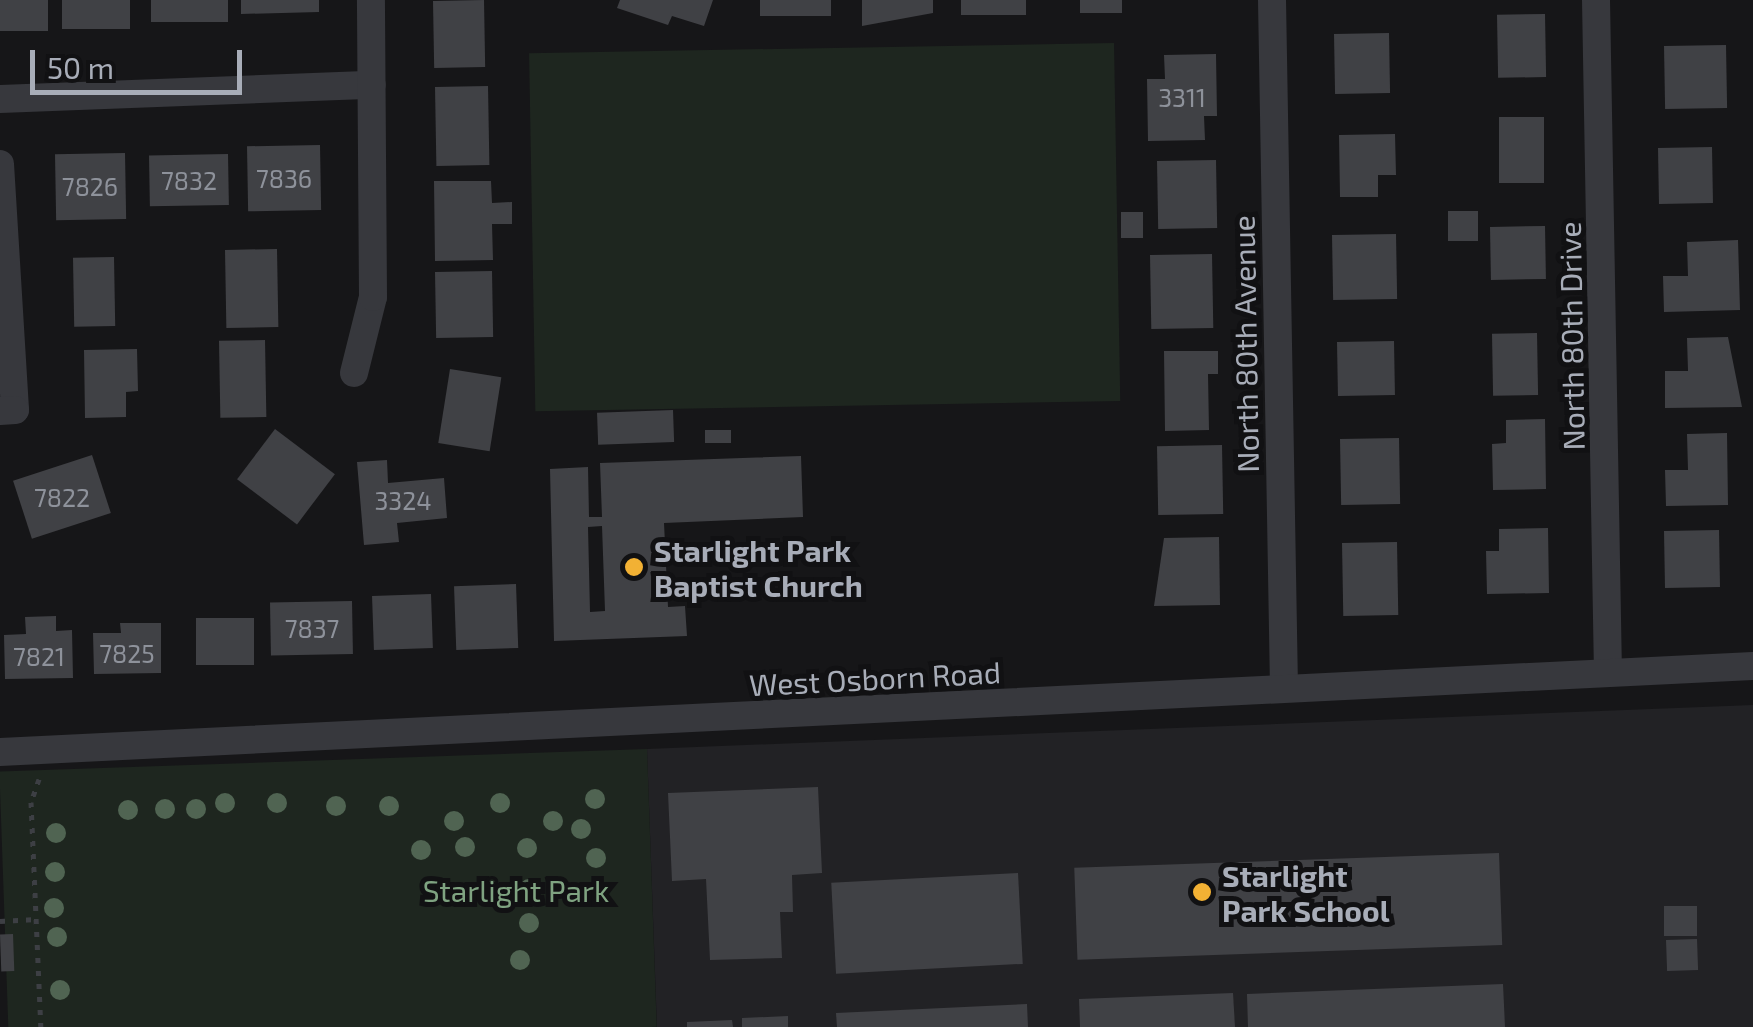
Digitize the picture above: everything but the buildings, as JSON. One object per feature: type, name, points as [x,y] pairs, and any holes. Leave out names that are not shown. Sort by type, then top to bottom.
[{"type":"street","points":[[354,373],[374,296],[370,0]]},
{"type":"street","name":"North 80th Avenue","points":[[1272,0],[1284,687]]},
{"type":"street","name":"North 80th Drive","points":[[1596,0],[1608,671]]},
{"type":"street","points":[[0,99],[372,85]]},
{"type":"street","points":[[0,164],[8,410]]},
{"type":"street","name":"West Osborn Road","points":[[0,752],[1753,666]]},
{"type":"path","points":[[39,779],[31,802],[42,1027]]},
{"type":"path","points":[[0,922],[37,920]]},
{"type":"shaded area","name":"Starlight Park School","points":[[1753,705],[1753,1027],[657,1027],[647,749]]},
{"type":"green space","points":[[1114,43],[1120,401],[535,411],[529,53]]},
{"type":"green space","name":"Starlight Park","points":[[647,749],[657,1027],[8,1027],[0,772]]},
{"type":"place","name":"Starlight Park Baptist Church","points":[[634,567]]},
{"type":"place","name":"Starlight Park School","points":[[1202,892]]}]
